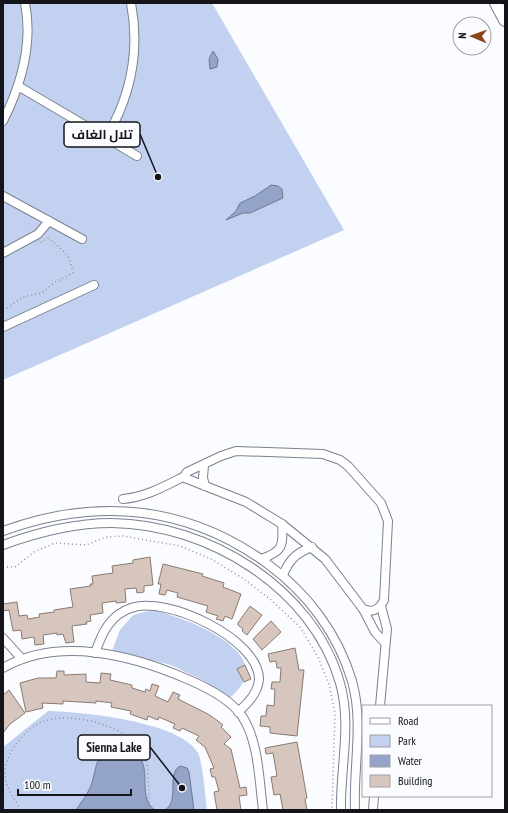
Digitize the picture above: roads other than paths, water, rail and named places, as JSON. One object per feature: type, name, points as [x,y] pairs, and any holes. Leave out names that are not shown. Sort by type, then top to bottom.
[{"type":"highway","points":[[496,3],[505,20]]},
{"type":"street","points":[[3,121],[18,86],[27,37],[25,3]]},
{"type":"street","points":[[106,138],[120,114],[132,76],[135,37],[131,3]]},
{"type":"street","points":[[18,86],[137,156]]},
{"type":"street","points":[[3,196],[82,239]]},
{"type":"street","points":[[3,253],[36,235],[49,221]]},
{"type":"street","points":[[3,327],[94,285]]},
{"type":"street","points":[[123,499],[137,498],[149,494],[185,476],[186,473],[228,453],[244,451],[322,454],[332,456],[348,466],[381,504],[388,521],[384,600],[381,606],[376,610],[370,612],[363,610]]},
{"type":"street","points":[[204,465],[203,478],[205,486]]},
{"type":"street","points":[[185,476],[186,480],[246,502],[282,524],[312,547],[336,572],[363,610],[375,632],[385,643]]},
{"type":"street","points":[[3,531],[41,519],[74,512],[107,510],[141,512],[170,517],[232,540],[283,576],[311,604],[328,628],[342,654],[352,682],[358,728],[355,810]]},
{"type":"street","points":[[3,545],[44,531],[75,525],[100,523],[133,524],[171,531],[201,541],[225,552],[258,572],[285,595],[308,621],[326,651],[340,684],[344,701],[345,724],[341,810]]},
{"type":"street","points":[[260,559],[276,554],[280,549],[283,538],[282,524]]},
{"type":"street","points":[[283,576],[291,559],[312,547]]},
{"type":"street","points":[[95,653],[100,638],[110,622],[116,616],[132,607],[150,604],[186,614],[225,634],[244,650],[256,665],[259,680],[257,687],[250,700],[238,712]]},
{"type":"street","points":[[380,705],[387,629],[381,606]]},
{"type":"street","points":[[3,638],[22,659]]},
{"type":"street","points":[[3,668],[22,659],[64,652],[95,653],[135,660],[173,673],[213,693],[238,712],[246,725],[252,740],[263,810]]},
{"type":"street","points":[[373,810],[374,797]]},
{"type":"water","points":[[213,51],[218,59],[217,67],[210,69],[209,59]]},
{"type":"water","points":[[271,185],[278,186],[282,189],[283,198],[250,213],[243,213],[226,220],[236,211],[240,203],[255,196]]},
{"type":"water","points":[[118,748],[132,751],[140,757],[145,775],[146,795],[149,803],[155,810],[76,810],[90,788],[97,763],[100,758],[110,750]]},
{"type":"water","points":[[180,766],[187,768],[189,772],[194,810],[165,810],[172,800],[174,775]]},
{"type":"place","name":"تلال الغاف","points":[[158,177]]},
{"type":"place","name":"Sienna Lake","points":[[182,788]]}]
